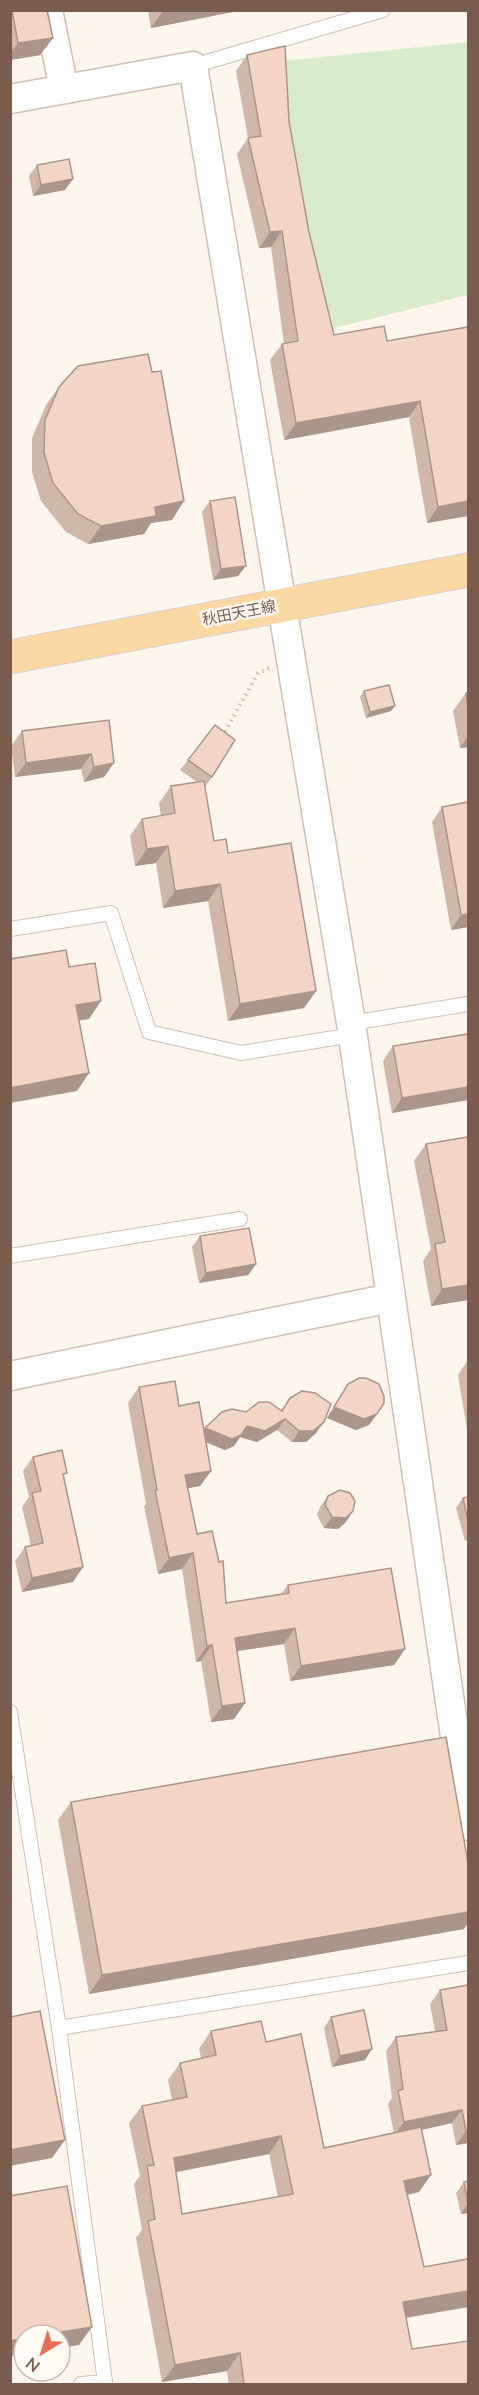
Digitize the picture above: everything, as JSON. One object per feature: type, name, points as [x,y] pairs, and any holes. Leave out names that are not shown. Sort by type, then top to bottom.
[{"type":"main road","name":"秋田天王線","points":[[10,657],[468,570]]},
{"type":"street","points":[[48,10],[64,89]]},
{"type":"street","points":[[10,99],[193,66],[352,1029],[468,1826]]},
{"type":"street","points":[[10,1376],[391,1298]]},
{"type":"lane","points":[[193,66],[383,10]]},
{"type":"lane","points":[[10,929],[111,913],[149,1032],[241,1053],[468,1004]]},
{"type":"lane","points":[[10,1256],[240,1219]]},
{"type":"lane","points":[[10,1712],[59,2028],[105,2382],[81,2385]]},
{"type":"lane","points":[[59,2028],[468,1963]]},
{"type":"path","points":[[220,740],[258,673],[291,660]]},
{"type":"green space","points":[[468,42],[468,295],[318,332],[274,62]]},
{"type":"building","points":[[12,10],[47,10],[53,38],[18,43]]},
{"type":"building","points":[[285,46],[289,121],[309,232],[334,335],[384,326],[387,341],[468,327],[468,501],[438,507],[420,401],[296,423],[282,344],[298,341],[282,231],[270,232],[248,138],[261,136],[247,55]]},
{"type":"building","points":[[69,159],[73,179],[41,185],[37,165]]},
{"type":"building","points":[[148,354],[152,372],[161,371],[184,501],[155,507],[156,516],[101,526],[78,514],[53,483],[44,453],[45,420],[59,387],[78,366]]},
{"type":"building","points":[[235,497],[246,566],[221,569],[210,501]]},
{"type":"building","points":[[389,685],[395,706],[370,712],[364,691]]},
{"type":"building","points":[[109,720],[114,763],[94,767],[91,754],[26,763],[22,731]]},
{"type":"building","points":[[215,725],[235,740],[212,777],[188,760]]},
{"type":"building","points":[[204,781],[214,841],[226,839],[228,853],[291,843],[316,991],[240,1004],[220,884],[175,891],[168,846],[147,849],[142,819],[175,813],[171,786]]},
{"type":"building","points":[[468,802],[468,914],[461,915],[442,807]]},
{"type":"building","points":[[66,950],[69,967],[95,963],[101,1001],[76,1005],[89,1073],[10,1088],[10,959]]},
{"type":"building","points":[[468,1034],[468,1087],[402,1098],[393,1046]]},
{"type":"building","points":[[468,1137],[468,1285],[442,1289],[435,1244],[445,1242],[426,1144]]},
{"type":"building","points":[[249,1228],[256,1264],[206,1273],[200,1236]]},
{"type":"building","points":[[359,1378],[366,1378],[379,1384],[384,1396],[384,1403],[377,1414],[364,1419],[334,1407],[348,1384]]},
{"type":"building","points":[[175,1381],[179,1406],[199,1402],[211,1471],[185,1475],[197,1534],[212,1531],[219,1562],[223,1561],[226,1603],[289,1593],[288,1585],[391,1568],[405,1649],[301,1666],[295,1628],[235,1638],[245,1703],[222,1706],[212,1645],[207,1646],[193,1553],[169,1558],[155,1490],[157,1490],[139,1387]]},
{"type":"building","points":[[302,1391],[315,1393],[331,1404],[324,1422],[313,1431],[299,1431],[285,1419],[265,1431],[247,1426],[241,1435],[232,1439],[205,1428],[222,1412],[232,1409],[246,1412],[259,1402],[269,1402],[282,1411],[290,1398]]},
{"type":"building","points":[[62,1450],[67,1473],[63,1474],[83,1567],[32,1578],[25,1547],[43,1543],[32,1493],[41,1491],[33,1457]]},
{"type":"building","points":[[340,1490],[350,1493],[355,1501],[353,1511],[346,1518],[332,1517],[325,1505],[328,1496]]},
{"type":"building","points":[[468,1497],[468,1521],[463,1498]]},
{"type":"building","points":[[446,1737],[468,1863],[468,1912],[102,1975],[71,1802]]},
{"type":"building","points":[[468,1985],[468,2130],[466,2131],[462,2110],[404,2122],[398,2091],[403,2089],[396,2037],[447,2030],[440,1990]]},
{"type":"building","points":[[364,2010],[372,2049],[340,2056],[331,2017]]},
{"type":"building","points":[[40,2011],[65,2140],[10,2150],[10,2017]]},
{"type":"building","points":[[261,2021],[266,2042],[301,2034],[324,2148],[421,2127],[431,2175],[404,2181],[424,2267],[468,2259],[468,2291],[403,2302],[412,2349],[468,2341],[468,2385],[244,2385],[240,2353],[175,2365],[148,2221],[155,2219],[147,2166],[154,2165],[142,2106],[187,2097],[180,2063],[216,2055],[211,2031]],"holes":[[[281,2136],[293,2194],[182,2214],[174,2158]]]},
{"type":"building","points":[[468,2181],[468,2204],[464,2182]]},
{"type":"building","points":[[67,2186],[92,2327],[72,2330],[72,2323],[12,2323],[12,2341],[10,2341],[10,2196]]}]
